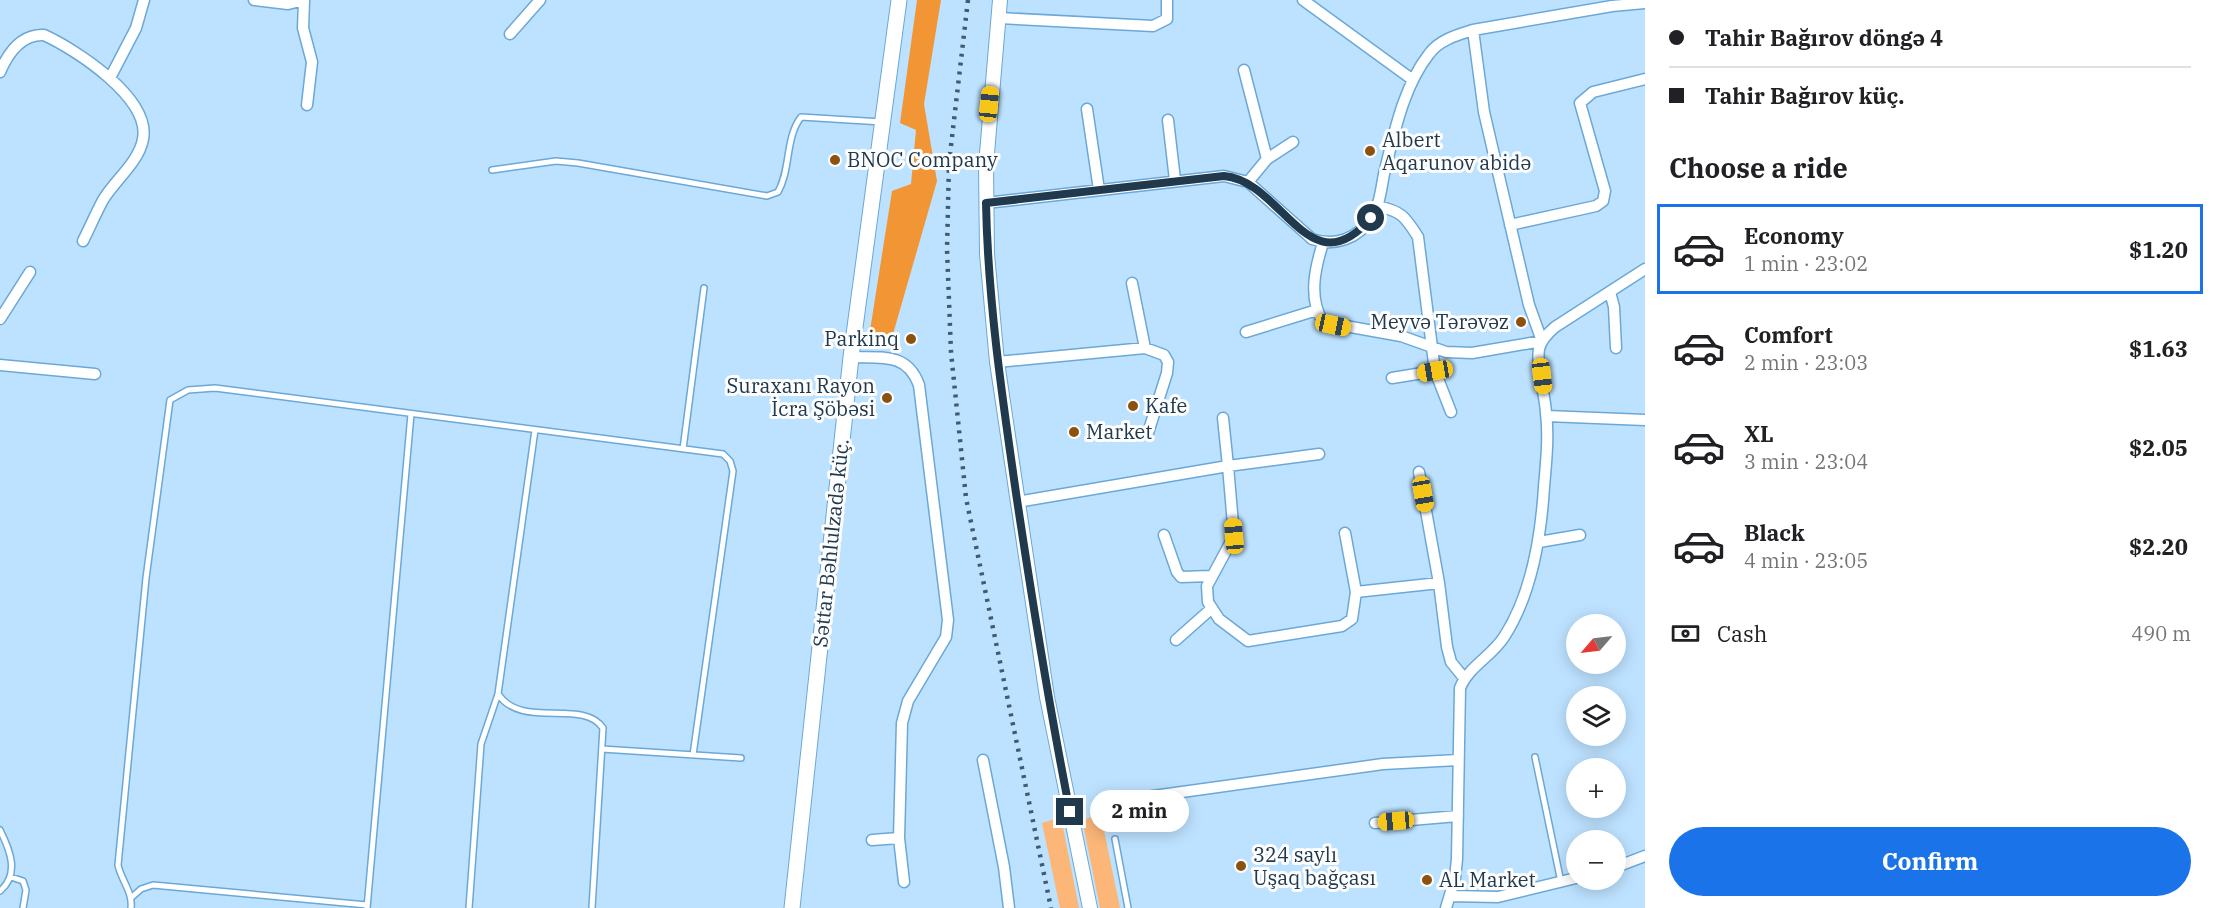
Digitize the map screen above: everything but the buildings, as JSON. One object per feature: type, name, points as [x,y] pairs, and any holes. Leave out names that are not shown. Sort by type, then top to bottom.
[{"type":"main road","name":"Səttar Bəhlulzadə küç.","points":[[792,908],[851,357],[899,0]]},
{"type":"street","points":[[110,78],[135,28],[144,0]]},
{"type":"street","points":[[254,0],[279,4],[304,0],[303,28],[312,62],[307,105]]},
{"type":"street","points":[[510,34],[540,0]]},
{"type":"street","points":[[1000,0],[989,104],[986,203],[987,254],[997,362],[1047,697],[1090,908]]},
{"type":"street","points":[[999,18],[1154,26],[1167,19],[1167,0]]},
{"type":"street","points":[[1303,0],[1413,80]]},
{"type":"street","points":[[986,203],[1224,176],[1248,182],[1303,232],[1323,243],[1340,242],[1356,233],[1371,218],[1377,206],[1400,116],[1413,80],[1430,52],[1437,45],[1451,37],[1473,30],[1612,6],[1645,3]]},
{"type":"street","points":[[1446,908],[1455,878],[1459,703],[1464,678],[1488,658],[1506,635],[1517,612],[1539,542],[1547,416],[1539,356],[1542,341],[1529,305],[1484,112],[1473,30]]},
{"type":"street","points":[[0,72],[13,48],[36,35],[44,35],[110,78],[136,106],[142,122],[143,139],[121,178],[104,199],[83,241]]},
{"type":"street","points":[[1244,70],[1267,159]]},
{"type":"street","points":[[1510,225],[1596,206],[1603,201],[1605,191],[1580,103],[1593,92],[1645,80]]},
{"type":"street","points":[[1087,109],[1099,190]]},
{"type":"street","points":[[1168,120],[1175,180]]},
{"type":"street","points":[[1248,182],[1267,159],[1293,142]]},
{"type":"street","points":[[1377,206],[1396,209],[1407,219],[1418,237],[1435,371],[1451,412]]},
{"type":"street","points":[[1323,243],[1315,267],[1317,310],[1323,322],[1401,336],[1431,348],[1462,353],[1521,346],[1542,341],[1555,327],[1645,269]]},
{"type":"street","points":[[0,319],[30,272]]},
{"type":"street","points":[[1132,284],[1145,348]]},
{"type":"street","points":[[1610,292],[1614,307],[1616,348]]},
{"type":"street","points":[[1246,333],[1317,310]]},
{"type":"street","points":[[997,362],[1145,348],[1164,355],[1168,362],[1148,433]]},
{"type":"street","points":[[851,357],[901,361],[915,373],[919,385],[948,620],[946,636],[908,701],[902,723],[899,838],[904,882]]},
{"type":"street","points":[[0,365],[95,374]]},
{"type":"street","points":[[1392,378],[1435,371]]},
{"type":"street","points":[[1547,416],[1645,420]]},
{"type":"street","points":[[1223,418],[1234,536],[1207,586],[1211,609],[1238,636],[1248,641],[1258,641],[1342,626],[1352,619],[1356,592],[1345,533]]},
{"type":"street","points":[[1017,502],[1228,466],[1319,454]]},
{"type":"street","points":[[1419,472],[1439,583],[1447,647],[1451,662],[1464,678]]},
{"type":"street","points":[[1164,535],[1181,577],[1211,576]]},
{"type":"street","points":[[1539,542],[1580,535]]},
{"type":"street","points":[[1356,592],[1439,583]]},
{"type":"street","points":[[1176,640],[1211,609]]},
{"type":"street","points":[[983,760],[1010,908]]},
{"type":"street","points":[[1146,797],[1383,764],[1458,760]]},
{"type":"street","points":[[1375,823],[1458,816]]},
{"type":"street","points":[[872,840],[899,838]]},
{"type":"street","points":[[1626,863],[1645,856]]},
{"type":"street","points":[[1451,896],[1481,903],[1566,881]]},
{"type":"lane","points":[[492,170],[556,161],[578,162],[767,196],[778,192],[783,184],[794,126],[801,117],[884,122]]},
{"type":"lane","points":[[683,449],[704,288]]},
{"type":"lane","points":[[131,908],[132,897],[121,879],[118,865],[146,578],[170,400],[188,390],[215,388],[723,454],[730,461],[733,471],[693,755]]},
{"type":"lane","points":[[132,897],[141,889],[153,885],[367,906],[411,414]]},
{"type":"lane","points":[[469,908],[481,744],[498,694],[535,430]]},
{"type":"lane","points":[[498,694],[504,703],[515,710],[585,717],[598,720],[603,728],[592,908]]},
{"type":"lane","points":[[602,749],[741,758]]},
{"type":"lane","points":[[1535,758],[1561,882]]},
{"type":"lane","points":[[0,830],[10,853],[11,877],[0,891]]},
{"type":"lane","points":[[1115,839],[1128,908]]},
{"type":"lane","points":[[11,877],[23,881],[26,890],[23,908]]},
{"type":"shaded area","points":[[917,0],[941,0],[924,104],[937,181],[891,341],[869,337],[892,191],[911,184],[916,130],[900,123]]},
{"type":"shaded area","points":[[1101,816],[1120,908],[1100,908],[1082,819]]},
{"type":"shaded area","points":[[1061,817],[1079,908],[1060,908],[1042,823]]},
{"type":"railway","points":[[968,0],[949,163],[947,249],[951,352],[966,498],[1051,908]]},
{"type":"place","name":"Albert Aqarunov abidə","points":[[1370,151]]},
{"type":"place","name":"BNOC Company","points":[[835,160]]},
{"type":"place","name":"Meyvə Tərəvəz","points":[[1521,322]]},
{"type":"place","name":"Parkinq","points":[[911,339]]},
{"type":"place","name":"Suraxanı Rayon İcra Şöbəsi","points":[[887,398]]},
{"type":"place","name":"Kafe","points":[[1133,406]]},
{"type":"place","name":"Market","points":[[1074,432]]},
{"type":"place","name":"324 saylı Uşaq bağçası","points":[[1241,866]]},
{"type":"place","name":"AL Market","points":[[1427,880]]},
{"type":"route","points":[[1070,812],[1047,697],[997,362],[987,254],[986,203],[1224,176],[1237,177],[1248,182],[1303,232],[1323,243],[1333,244],[1349,238],[1363,228],[1371,218]]}]
